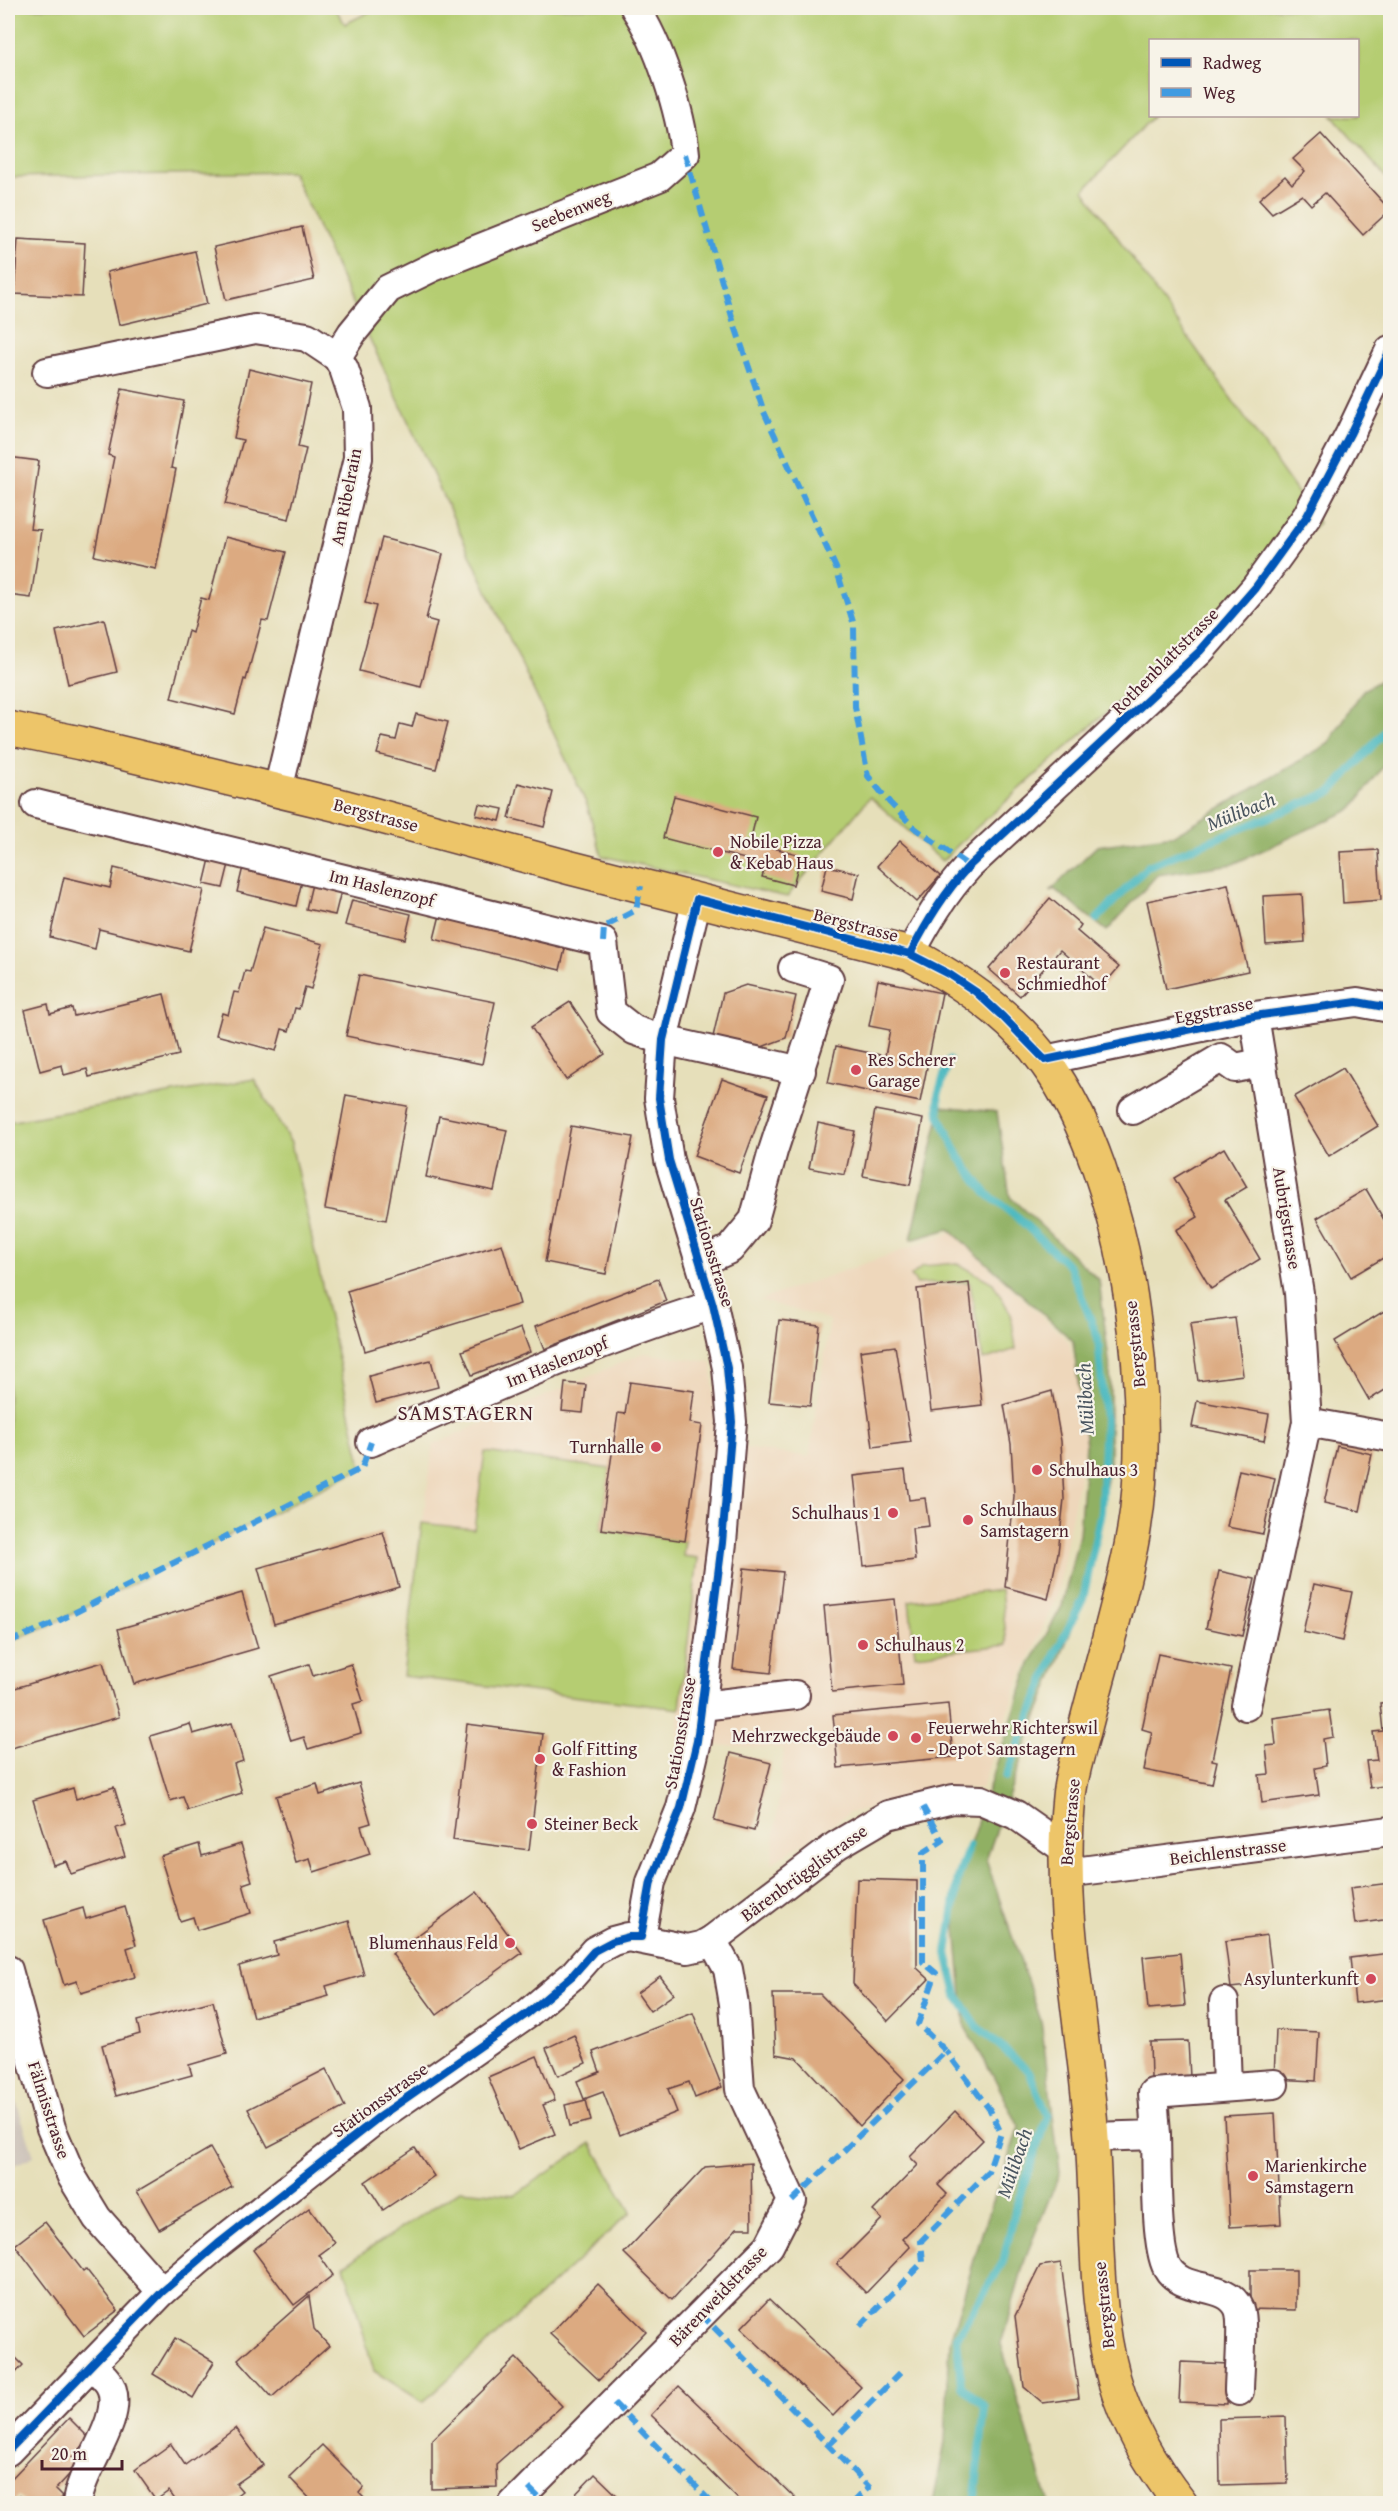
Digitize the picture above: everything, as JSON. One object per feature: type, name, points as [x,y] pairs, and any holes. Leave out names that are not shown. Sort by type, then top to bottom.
[{"type":"main road","name":"Bergstrasse","points":[[8,728],[278,790],[571,868],[910,954],[949,974],[976,992],[1004,1017],[1045,1060],[1076,1111],[1096,1159],[1127,1275],[1135,1333],[1142,1455],[1132,1542],[1069,1795],[1066,1861],[1069,1925],[1092,2137],[1106,2338],[1114,2379],[1128,2417],[1149,2459],[1181,2504]]},
{"type":"street","name":"Seebenweg","points":[[336,357],[388,289],[433,267],[659,177],[685,154],[682,130],[663,71],[643,20],[635,8]]},
{"type":"street","name":"Am Ribelrain","points":[[47,372],[255,329],[307,337],[336,357],[344,369],[357,408],[358,459],[278,790]]},
{"type":"street","name":"Rothenblattstrasse","points":[[910,954],[933,911],[969,866],[1200,651],[1255,588],[1307,516],[1390,350]]},
{"type":"street","name":"Im Haslenzopf","points":[[36,804],[603,942],[611,1012],[634,1030],[663,1040]]},
{"type":"street","name":"Stationsstrasse","points":[[8,2451],[162,2292],[218,2244],[379,2117],[528,2013],[572,1976],[594,1951],[628,1936],[641,1937],[651,1882],[681,1808],[697,1741],[723,1533],[732,1422],[727,1368],[713,1305],[669,1160],[659,1098],[663,1040],[697,899]]},
{"type":"street","name":"Stationsstrasse","points":[[701,1262],[730,1249],[754,1220],[773,1151],[801,1071],[829,979],[793,968]]},
{"type":"street","name":"Eggstrasse","points":[[1045,1060],[1254,1016],[1357,1002],[1390,1008]]},
{"type":"street","name":"Aubrigstrasse","points":[[1246,1706],[1307,1422],[1299,1293],[1254,1016]]},
{"type":"street","points":[[663,1040],[801,1071]]},
{"type":"street","points":[[1132,1110],[1221,1058],[1235,1068],[1261,1063]]},
{"type":"street","name":"Im Haslenzopf","points":[[371,1442],[480,1393],[713,1305]]},
{"type":"street","points":[[1307,1422],[1390,1437]]},
{"type":"street","points":[[702,1706],[795,1695]]},
{"type":"street","name":"Bärenbrügglistrasse","points":[[641,1937],[688,1949],[701,1946],[837,1845],[888,1815],[953,1799],[981,1800],[1016,1815],[1066,1861]]},
{"type":"street","name":"Beichlenstrasse","points":[[1066,1861],[1390,1831]]},
{"type":"street","name":"Bärenweidstrasse","points":[[513,2504],[769,2246],[792,2201],[740,2089],[734,2004],[728,1969],[712,1940]]},
{"type":"street","name":"Fälmisstrasse","points":[[8,1970],[13,2007],[51,2128],[72,2177],[97,2217],[162,2292]]},
{"type":"street","points":[[1224,2002],[1227,2086]]},
{"type":"street","points":[[1239,2391],[1239,2309],[1228,2295],[1176,2278],[1166,2266],[1160,2244],[1154,2093],[1274,2084]]},
{"type":"street","points":[[1092,2137],[1156,2135]]},
{"type":"street","points":[[77,2504],[78,2494],[90,2464],[108,2428],[114,2400],[112,2388],[91,2366]]},
{"type":"shaded area","points":[[952,1233],[1069,1342],[1088,1429],[1057,1595],[1019,1682],[981,1789],[958,1788],[849,1813],[772,1863],[784,1749],[677,1743],[680,1709],[403,1676],[433,1445],[643,1353],[712,1362],[716,1444],[809,1457],[830,1320],[760,1300]]},
{"type":"shaded area","points":[[8,2076],[34,2156],[8,2168]]},
{"type":"green space","points":[[8,8],[335,8],[345,24],[377,8],[1390,8],[1390,182],[1333,117],[1359,117],[1359,39],[1149,39],[1149,117],[1152,117],[1084,190],[1319,523],[942,861],[870,797],[787,897],[602,856],[587,805],[292,172],[8,177]]},
{"type":"green space","points":[[1390,675],[1390,757],[1352,809],[1233,864],[1157,875],[1107,931],[1054,889],[1050,891],[1097,846],[1174,835],[1328,744],[1363,690]]},
{"type":"green space","points":[[254,1079],[291,1143],[362,1468],[50,1625],[8,1642],[8,1122]]},
{"type":"green space","points":[[941,1106],[997,1112],[1010,1197],[1099,1280],[1110,1369],[1110,1464],[1085,1594],[1031,1732],[986,1860],[1041,2021],[1060,2172],[1026,2256],[1001,2344],[1048,2501],[1046,2503],[933,2503],[945,2442],[950,2341],[983,2230],[1019,2127],[993,2075],[965,2027],[953,1895],[1030,1664],[1062,1606],[1079,1535],[1086,1445],[1073,1341],[949,1229],[911,1240]]},
{"type":"green space","points":[[957,1263],[993,1283],[1011,1314],[1016,1349],[983,1360],[970,1282],[917,1284],[911,1276],[923,1266]]},
{"type":"green space","points":[[485,1452],[610,1469],[601,1529],[685,1541],[683,1556],[698,1558],[680,1709],[403,1676],[422,1523],[474,1529]]},
{"type":"green space","points":[[1001,1590],[1007,1645],[915,1655],[909,1601]]},
{"type":"green space","points":[[591,2143],[631,2212],[423,2402],[374,2371],[344,2265],[460,2190],[515,2195]]},
{"type":"building","points":[[1321,134],[1390,210],[1363,235],[1325,193],[1311,205],[1302,195],[1272,213],[1259,199],[1285,176],[1292,184],[1305,171],[1293,159]]},
{"type":"building","points":[[302,227],[314,280],[226,300],[214,247]]},
{"type":"building","points":[[18,239],[85,243],[82,297],[14,294]]},
{"type":"building","points":[[195,251],[207,304],[119,325],[107,272]]},
{"type":"building","points":[[249,369],[311,384],[298,447],[306,449],[289,519],[225,504],[243,440],[234,438]]},
{"type":"building","points":[[122,389],[184,401],[171,468],[176,469],[156,569],[94,556],[114,457],[108,455]]},
{"type":"building","points":[[8,457],[39,461],[30,529],[41,530],[31,598],[8,595]]},
{"type":"building","points":[[225,537],[286,552],[268,621],[262,620],[235,714],[171,698],[188,631],[192,633],[201,598],[209,600]]},
{"type":"building","points":[[382,538],[443,554],[426,619],[437,622],[421,687],[359,671],[376,606],[365,603]]},
{"type":"building","points":[[104,619],[117,672],[68,684],[56,631]]},
{"type":"building","points":[[416,714],[448,722],[436,769],[377,754],[382,737],[396,740],[400,724],[412,727]]},
{"type":"building","points":[[518,783],[553,792],[544,827],[509,818]]},
{"type":"building","points":[[674,796],[756,817],[750,842],[801,855],[793,885],[762,877],[765,866],[663,838]]},
{"type":"building","points":[[479,804],[503,809],[500,821],[476,815]]},
{"type":"building","points":[[900,841],[940,876],[917,902],[877,866]]},
{"type":"building","points":[[1378,850],[1381,900],[1343,903],[1340,852]]},
{"type":"building","points":[[210,859],[229,864],[223,888],[204,884]]},
{"type":"building","points":[[827,866],[859,873],[853,899],[821,891]]},
{"type":"building","points":[[243,867],[302,881],[296,906],[237,892]]},
{"type":"building","points":[[114,868],[204,890],[189,951],[99,929],[95,949],[50,937],[64,877],[110,888]]},
{"type":"building","points":[[312,884],[341,891],[335,915],[306,909]]},
{"type":"building","points":[[1228,884],[1248,971],[1166,989],[1147,901]]},
{"type":"building","points":[[1302,894],[1305,942],[1266,945],[1263,896]]},
{"type":"building","points":[[1050,898],[1081,925],[1077,931],[1119,967],[1102,987],[1060,950],[1020,996],[989,969]]},
{"type":"building","points":[[352,900],[411,914],[405,939],[345,925]]},
{"type":"building","points":[[440,915],[566,945],[560,970],[434,939]]},
{"type":"building","points":[[263,928],[323,944],[311,989],[305,987],[299,1009],[295,1008],[289,1031],[282,1029],[276,1051],[216,1035],[222,1013],[228,1015],[234,992],[239,993],[245,971],[250,972]]},
{"type":"building","points":[[359,975],[495,1002],[482,1064],[346,1036]]},
{"type":"building","points":[[878,980],[942,993],[920,1102],[828,1083],[836,1046],[885,1056],[890,1030],[869,1026]]},
{"type":"building","points":[[746,985],[796,996],[786,1038],[759,1048],[713,1037],[723,993]]},
{"type":"building","points":[[164,994],[179,1055],[89,1077],[87,1069],[64,1075],[62,1065],[40,1071],[25,1010],[48,1004],[50,1014],[72,1008],[74,1016]]},
{"type":"building","points":[[570,1002],[605,1054],[566,1080],[531,1027]]},
{"type":"building","points":[[1343,1068],[1378,1126],[1329,1156],[1294,1097]]},
{"type":"building","points":[[722,1079],[768,1095],[739,1173],[694,1156]]},
{"type":"building","points":[[346,1095],[407,1106],[386,1220],[325,1209]]},
{"type":"building","points":[[875,1110],[923,1119],[910,1185],[863,1176]]},
{"type":"building","points":[[439,1116],[507,1130],[494,1191],[426,1177]]},
{"type":"building","points":[[818,1123],[855,1131],[845,1175],[809,1168]]},
{"type":"building","points":[[571,1126],[633,1137],[606,1274],[545,1262]]},
{"type":"building","points":[[1224,1148],[1247,1187],[1225,1200],[1260,1259],[1211,1289],[1176,1230],[1198,1217],[1174,1178]]},
{"type":"building","points":[[1366,1189],[1390,1230],[1390,1254],[1351,1277],[1317,1218]]},
{"type":"building","points":[[502,1244],[520,1304],[365,1351],[347,1291]]},
{"type":"building","points":[[658,1279],[666,1301],[545,1349],[536,1326]]},
{"type":"building","points":[[969,1283],[982,1405],[931,1411],[917,1289]]},
{"type":"building","points":[[1384,1311],[1390,1322],[1390,1387],[1369,1400],[1335,1341]]},
{"type":"building","points":[[1235,1318],[1243,1375],[1198,1381],[1190,1324]]},
{"type":"building","points":[[779,1320],[819,1325],[810,1406],[769,1402]]},
{"type":"building","points":[[521,1328],[530,1352],[472,1375],[462,1351]]},
{"type":"building","points":[[895,1346],[911,1442],[873,1447],[860,1351]]},
{"type":"building","points":[[431,1360],[438,1387],[376,1403],[369,1376]]},
{"type":"building","name":"Turnhalle","points":[[630,1382],[694,1391],[690,1423],[702,1425],[685,1541],[601,1529],[618,1413],[625,1414]]},
{"type":"building","points":[[565,1383],[586,1385],[583,1413],[562,1411]]},
{"type":"building","name":"Schulhaus 3","points":[[1052,1391],[1061,1441],[1064,1499],[1058,1553],[1048,1599],[1005,1587],[1014,1496],[1011,1444],[1004,1405]]},
{"type":"building","points":[[1197,1401],[1269,1414],[1264,1441],[1192,1427]]},
{"type":"building","points":[[1337,1446],[1372,1454],[1360,1511],[1324,1503]]},
{"type":"building","name":"Schulhaus 1","points":[[905,1470],[909,1500],[925,1498],[929,1526],[912,1528],[915,1560],[864,1566],[854,1476]]},
{"type":"building","points":[[1239,1470],[1275,1478],[1263,1534],[1227,1527]]},
{"type":"building","points":[[383,1532],[399,1587],[274,1624],[258,1568]]},
{"type":"building","points":[[744,1568],[783,1572],[771,1673],[733,1669]]},
{"type":"building","points":[[1219,1571],[1255,1579],[1242,1636],[1206,1628]]},
{"type":"building","points":[[1314,1584],[1352,1592],[1342,1641],[1303,1632]]},
{"type":"building","points":[[242,1593],[258,1648],[134,1684],[118,1629]]},
{"type":"building","name":"Schulhaus 2","points":[[895,1599],[903,1685],[832,1692],[824,1606]]},
{"type":"building","points":[[1158,1654],[1231,1669],[1212,1760],[1217,1761],[1212,1784],[1144,1770],[1152,1732],[1142,1729]]},
{"type":"building","points":[[103,1662],[119,1717],[8,1749],[8,1690]]},
{"type":"building","points":[[309,1664],[313,1676],[351,1664],[363,1701],[353,1704],[361,1733],[308,1749],[304,1737],[291,1741],[271,1676]]},
{"type":"building","points":[[1390,1702],[1390,1785],[1370,1788],[1366,1761],[1377,1760],[1373,1732],[1383,1731],[1380,1703]]},
{"type":"building","name":"Mehrzweckgebäude","points":[[948,1704],[953,1757],[838,1768],[833,1715]]},
{"type":"building","points":[[1329,1710],[1333,1737],[1323,1739],[1326,1766],[1315,1768],[1319,1795],[1262,1803],[1259,1775],[1269,1774],[1266,1746],[1276,1745],[1273,1718]]},
{"type":"building","points":[[232,1723],[243,1761],[234,1764],[242,1793],[188,1810],[183,1797],[170,1801],[150,1736],[190,1724],[193,1734]]},
{"type":"building","points":[[467,1724],[543,1734],[529,1850],[453,1840]]},
{"type":"building","points":[[731,1753],[771,1763],[754,1831],[714,1821]]},
{"type":"building","points":[[359,1783],[371,1823],[361,1826],[370,1854],[314,1872],[310,1859],[296,1863],[276,1796],[317,1784],[320,1795]]},
{"type":"building","points":[[114,1787],[126,1825],[116,1828],[125,1856],[71,1874],[66,1861],[53,1865],[33,1800],[73,1788],[76,1799]]},
{"type":"building","points":[[199,1844],[202,1856],[241,1844],[252,1881],[243,1884],[251,1913],[197,1930],[193,1917],[180,1921],[160,1856]]},
{"type":"building","points":[[857,1879],[917,1881],[917,1968],[929,1979],[888,2021],[853,1984]]},
{"type":"building","points":[[1390,1883],[1390,1919],[1355,1924],[1350,1888]]},
{"type":"building","points":[[477,1892],[522,1953],[437,2015],[392,1954]]},
{"type":"building","points":[[125,1907],[136,1945],[127,1948],[135,1977],[81,1993],[77,1981],[64,1985],[44,1920],[83,1908],[86,1919]]},
{"type":"building","points":[[349,1921],[364,1975],[326,1986],[329,1996],[253,2017],[239,1966],[277,1955],[274,1942]]},
{"type":"building","points":[[1267,1935],[1273,1983],[1231,1988],[1225,1941]]},
{"type":"building","points":[[1180,1953],[1185,2006],[1148,2009],[1143,1957]]},
{"type":"building","name":"Asylunterkunft","points":[[1390,1953],[1390,1999],[1355,2003],[1350,1958]]},
{"type":"building","points":[[660,1976],[674,1994],[650,2011],[637,1993]]},
{"type":"building","points":[[773,1994],[820,1994],[904,2079],[860,2126],[797,2058],[776,2054]]},
{"type":"building","points":[[213,2001],[227,2054],[189,2065],[192,2075],[116,2096],[102,2045],[140,2034],[137,2021]]},
{"type":"building","points":[[693,2013],[722,2087],[695,2098],[689,2082],[668,2089],[677,2112],[620,2135],[603,2092],[584,2099],[577,2081],[600,2072],[593,2052]]},
{"type":"building","points":[[1276,2030],[1319,2032],[1316,2081],[1274,2079]]},
{"type":"building","points":[[574,2035],[586,2063],[558,2076],[546,2048]]},
{"type":"building","points":[[1188,2041],[1190,2077],[1151,2078],[1150,2042]]},
{"type":"building","points":[[537,2056],[555,2100],[543,2105],[555,2134],[519,2149],[488,2077]]},
{"type":"building","points":[[326,2069],[345,2107],[268,2147],[248,2109]]},
{"type":"building","points":[[586,2100],[591,2121],[570,2126],[565,2105]]},
{"type":"building","points":[[955,2111],[983,2140],[938,2185],[947,2194],[902,2239],[910,2247],[866,2293],[837,2264],[882,2219],[873,2211],[918,2165],[910,2157]]},
{"type":"building","name":"Marienkirche Samstagern","points":[[1275,2113],[1281,2224],[1230,2227],[1224,2116]]},
{"type":"building","points":[[210,2148],[232,2187],[159,2229],[137,2191]]},
{"type":"building","points":[[415,2148],[434,2176],[383,2210],[365,2182]]},
{"type":"building","points":[[751,2163],[752,2228],[737,2228],[672,2300],[624,2253],[705,2167]]},
{"type":"building","points":[[309,2208],[335,2243],[319,2255],[333,2275],[294,2305],[253,2250]]},
{"type":"building","points":[[45,2222],[83,2271],[86,2269],[118,2310],[84,2336],[15,2245]]},
{"type":"building","points":[[1061,2263],[1079,2398],[1043,2403],[1024,2387],[1015,2316],[1040,2266]]},
{"type":"building","points":[[1250,2270],[1296,2270],[1296,2310],[1250,2309]]},
{"type":"building","points":[[598,2284],[646,2331],[599,2380],[550,2334]]},
{"type":"building","points":[[309,2296],[314,2329],[329,2346],[272,2397],[238,2359]]},
{"type":"building","points":[[769,2299],[861,2387],[833,2416],[741,2328]]},
{"type":"building","points":[[175,2338],[214,2362],[193,2398],[153,2374]]},
{"type":"building","points":[[8,2350],[23,2365],[8,2381]]},
{"type":"building","points":[[516,2358],[562,2406],[496,2464],[497,2487],[432,2489],[432,2440]]},
{"type":"building","points":[[1181,2362],[1229,2364],[1227,2404],[1179,2402]]},
{"type":"building","points":[[679,2386],[801,2504],[743,2504],[651,2415]]},
{"type":"building","points":[[1286,2417],[1288,2483],[1220,2485],[1219,2419]]},
{"type":"building","points":[[69,2418],[90,2439],[72,2457],[79,2464],[55,2490],[62,2497],[56,2504],[27,2504],[19,2496],[8,2504],[8,2482]]},
{"type":"building","points":[[236,2428],[263,2465],[236,2484],[242,2491],[225,2504],[178,2504],[169,2491],[156,2500],[135,2470],[171,2444],[185,2465]]},
{"type":"building","points":[[322,2445],[364,2487],[359,2493],[370,2504],[315,2504],[289,2477]]},
{"type":"building","points":[[595,2474],[626,2504],[566,2504]]},
{"type":"waterway","name":"Mülibach","points":[[1097,919],[1148,866],[1331,792],[1390,726]]},
{"type":"waterway","name":"Mülibach","points":[[949,1060],[938,1095],[939,1115],[960,1158],[986,1193],[1019,1219],[1070,1267],[1098,1338],[1105,1419],[1101,1511],[1083,1599],[1055,1654],[1006,1777]]},
{"type":"waterway","name":"Mülibach","points":[[969,1846],[958,1878],[947,1953],[957,1995],[977,2026],[1029,2071],[1048,2116],[1016,2206],[1003,2262],[957,2337],[961,2385],[985,2407],[974,2504]]},
{"type":"marked path","points":[[685,154],[733,320],[764,412],[836,568],[854,625],[855,707],[868,776],[890,803],[916,829],[969,866]]},
{"type":"marked path","points":[[603,942],[604,927],[636,910],[641,886]]},
{"type":"marked path","points":[[8,1642],[50,1625],[362,1468],[371,1442]]},
{"type":"marked path","points":[[792,2201],[946,2051],[918,2024],[936,1973],[923,1962],[923,1853],[942,1841],[923,1807]]},
{"type":"marked path","points":[[860,2326],[923,2262],[921,2241],[988,2172],[1001,2133],[990,2110],[946,2051]]},
{"type":"marked path","points":[[701,2314],[869,2487],[852,2504]]},
{"type":"marked path","points":[[828,2445],[904,2369]]},
{"type":"marked path","points":[[614,2403],[713,2504]]},
{"type":"marked path","points":[[529,2488],[545,2504]]},
{"type":"cycle path","points":[[910,954],[936,908],[969,866],[1200,651],[1255,588],[1307,516],[1390,350]]},
{"type":"cycle path","points":[[8,2451],[162,2292],[218,2244],[379,2117],[528,2013],[572,1976],[594,1951],[613,1941],[628,1937],[641,1937],[651,1882],[681,1808],[697,1741],[722,1543],[732,1422],[727,1368],[713,1305],[669,1160],[659,1098],[663,1040],[697,899],[910,954],[949,974],[976,992],[1045,1060],[1254,1016],[1357,1002],[1390,1008]]},
{"type":"place","name":"Nobile Pizza & Kebab Haus","points":[[718,852]]},
{"type":"place","name":"Restaurant Schmiedhof","points":[[1005,973]]},
{"type":"place","name":"Res Scherer Garage","points":[[856,1070]]},
{"type":"place","name":"Turnhalle","points":[[656,1447]]},
{"type":"place","name":"Schulhaus 3","points":[[1037,1470]]},
{"type":"place","name":"Schulhaus 1","points":[[893,1513]]},
{"type":"place","name":"Schulhaus Samstagern","points":[[968,1520]]},
{"type":"place","name":"Schulhaus 2","points":[[863,1645]]},
{"type":"place","name":"Mehrzweckgebäude","points":[[893,1736]]},
{"type":"place","name":"Feuerwehr Richterswil - Depot Samstagern","points":[[916,1738]]},
{"type":"place","name":"Golf Fitting & Fashion","points":[[540,1759]]},
{"type":"place","name":"Steiner Beck","points":[[532,1824]]},
{"type":"place","name":"Blumenhaus Feld","points":[[510,1943]]},
{"type":"place","name":"Asylunterkunft","points":[[1371,1979]]},
{"type":"place","name":"Marienkirche Samstagern","points":[[1253,2176]]},
{"type":"district","name":"SAMSTAGERN","points":[[466,1413]]}]
